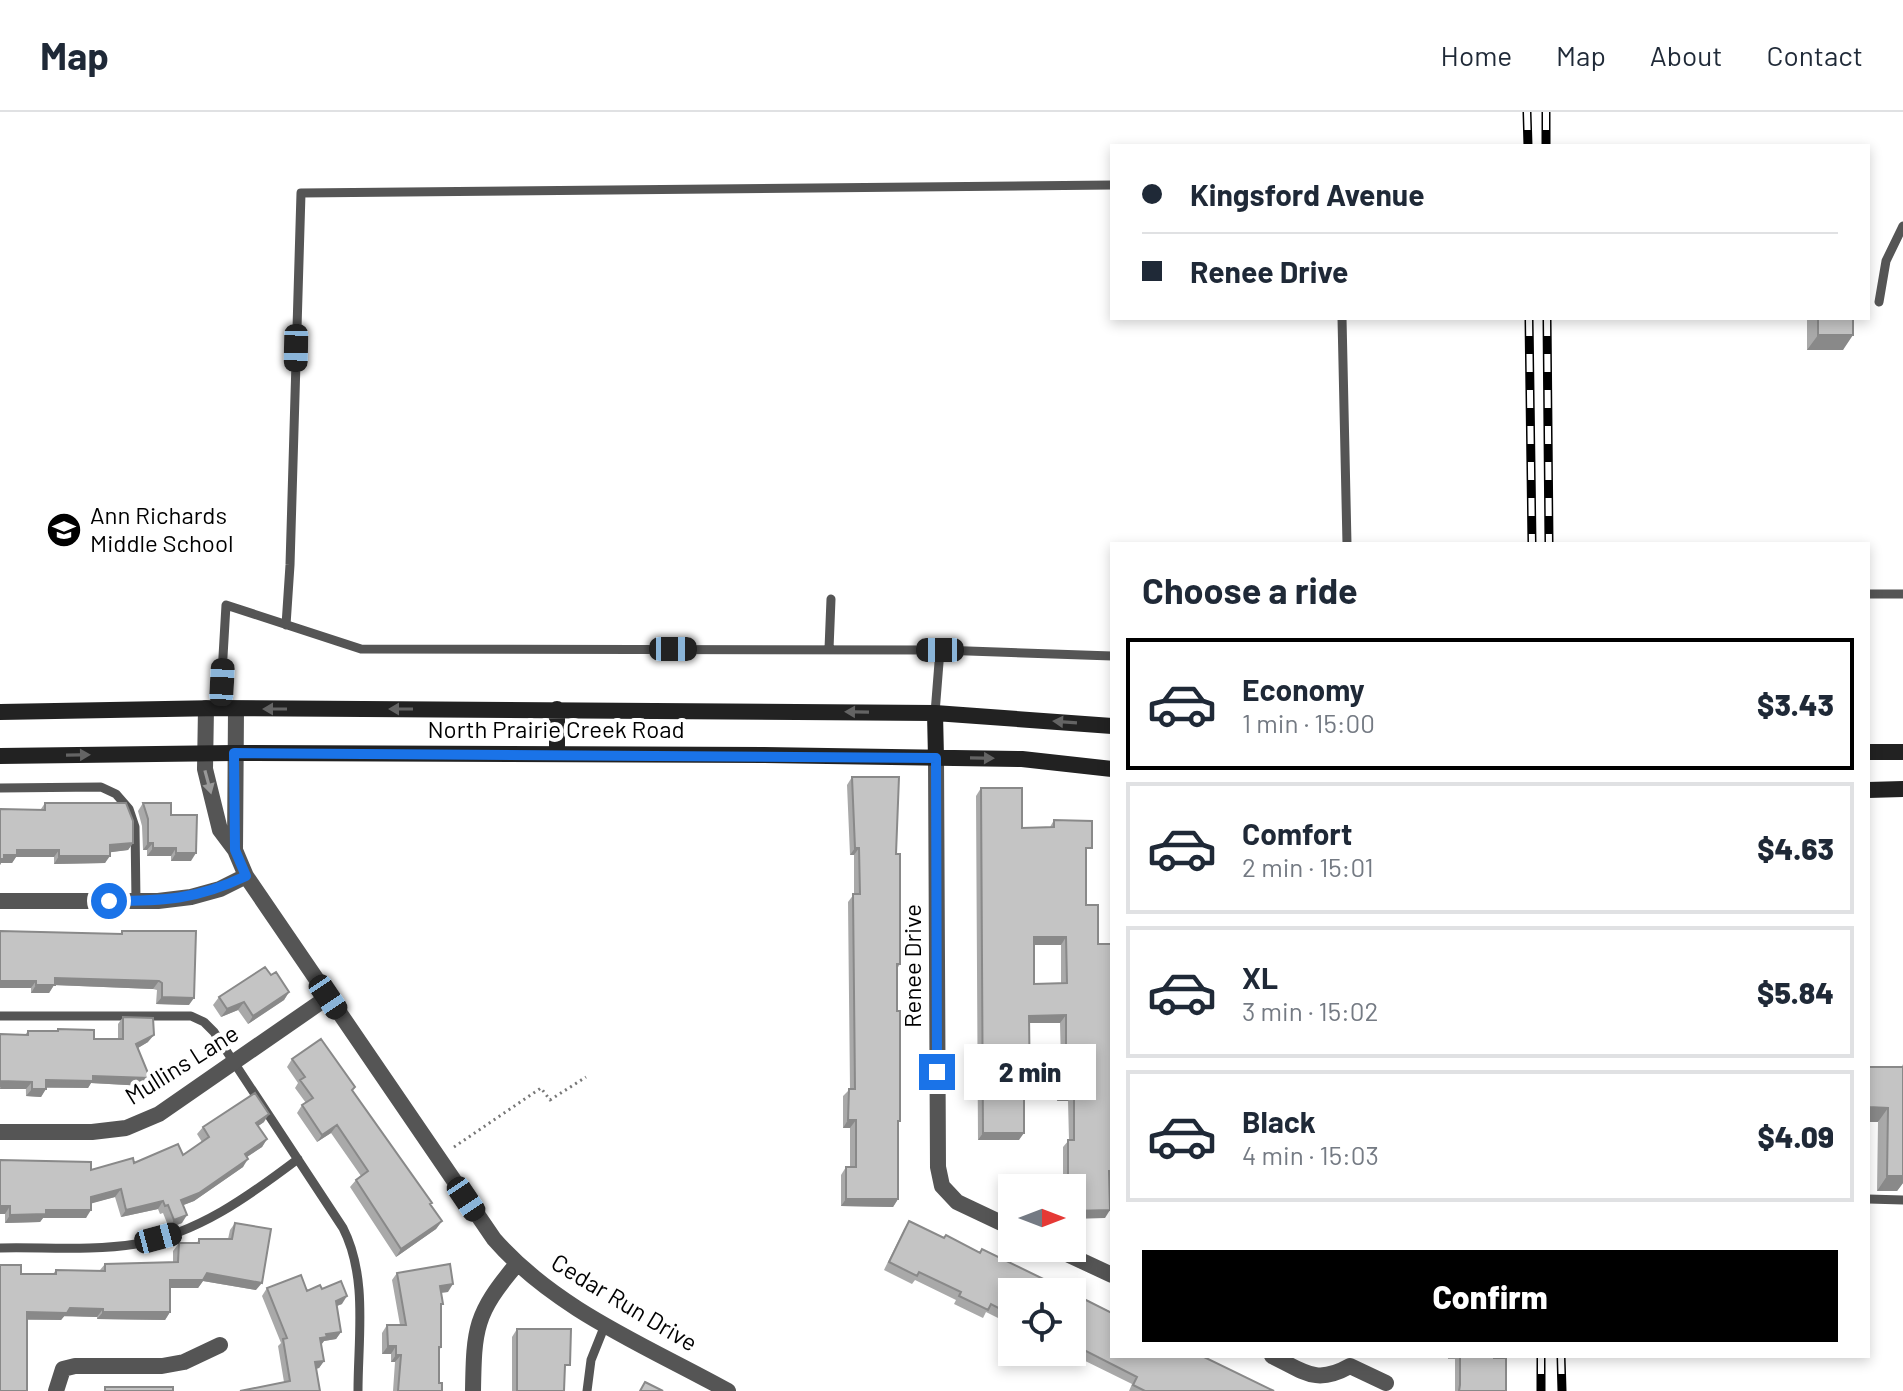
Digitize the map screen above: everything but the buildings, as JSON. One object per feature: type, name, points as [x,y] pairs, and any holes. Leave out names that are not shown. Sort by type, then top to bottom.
[{"type":"main road","name":"North Prairie Creek Road","points":[[0,712],[221,708],[935,713],[1110,726]]},
{"type":"main road","points":[[557,709],[557,754]]},
{"type":"main road","points":[[935,713],[936,758]]},
{"type":"main road","points":[[1870,752],[1903,752]]},
{"type":"main road","name":"North Prairie Creek Road","points":[[0,756],[234,753],[936,758],[1022,759],[1110,769]]},
{"type":"main road","points":[[1870,790],[1903,789]]},
{"type":"street","points":[[221,708],[234,753],[235,850]]},
{"type":"street","name":"Cedar Run Drive","points":[[221,708],[204,754],[220,830],[235,850],[246,876],[494,1239],[516,1265],[552,1293],[728,1391]]},
{"type":"street","name":"Renee Drive","points":[[936,758],[938,1167],[942,1186],[957,1202],[998,1221]]},
{"type":"street","points":[[0,901],[136,901],[191,897],[220,889],[246,876]]},
{"type":"street","name":"Mullins Lane","points":[[0,1132],[92,1132],[126,1128],[159,1114],[328,997]]},
{"type":"street","points":[[1084,1262],[1110,1274]]},
{"type":"street","points":[[473,1391],[473,1346],[480,1317],[490,1296],[516,1265]]},
{"type":"street","points":[[56,1391],[63,1369],[75,1366],[162,1366],[184,1362],[220,1345]]},
{"type":"street","points":[[1276,1358],[1309,1374],[1331,1377],[1352,1361],[1386,1383]]},
{"type":"lane","points":[[286,625],[301,193],[1110,185]]},
{"type":"lane","points":[[1879,302],[1886,261],[1903,226]]},
{"type":"lane","points":[[1342,320],[1347,542]]},
{"type":"lane","points":[[1870,594],[1903,594]]},
{"type":"lane","points":[[829,649],[831,599]]},
{"type":"lane","points":[[221,708],[226,605],[361,649],[940,650],[1110,656]]},
{"type":"lane","points":[[935,713],[940,650]]},
{"type":"lane","points":[[0,788],[101,787],[116,794],[129,809],[135,827],[136,901]]},
{"type":"lane","points":[[0,1016],[191,1016],[204,1022],[214,1032],[352,1246],[357,1268],[358,1391]]},
{"type":"lane","points":[[0,1248],[136,1244],[179,1232],[227,1210],[298,1159]]},
{"type":"lane","points":[[1870,1199],[1903,1200]]},
{"type":"lane","points":[[587,1391],[591,1360],[605,1325]]},
{"type":"path","points":[[467,1139],[541,1088],[550,1100],[586,1077]]},
{"type":"railway","points":[[1527,112],[1528,144]]},
{"type":"railway","points":[[1546,112],[1546,144]]},
{"type":"railway","points":[[1529,320],[1532,542]]},
{"type":"railway","points":[[1547,320],[1549,542]]},
{"type":"railway","points":[[1541,1358],[1541,1391]]},
{"type":"railway","points":[[1561,1358],[1562,1391]]},
{"type":"place","name":"Ann Richards Middle School","points":[[64,530]]},
{"type":"route","points":[[109,901],[191,897],[220,889],[246,876],[235,850],[234,753],[936,758],[937,1072]]}]
